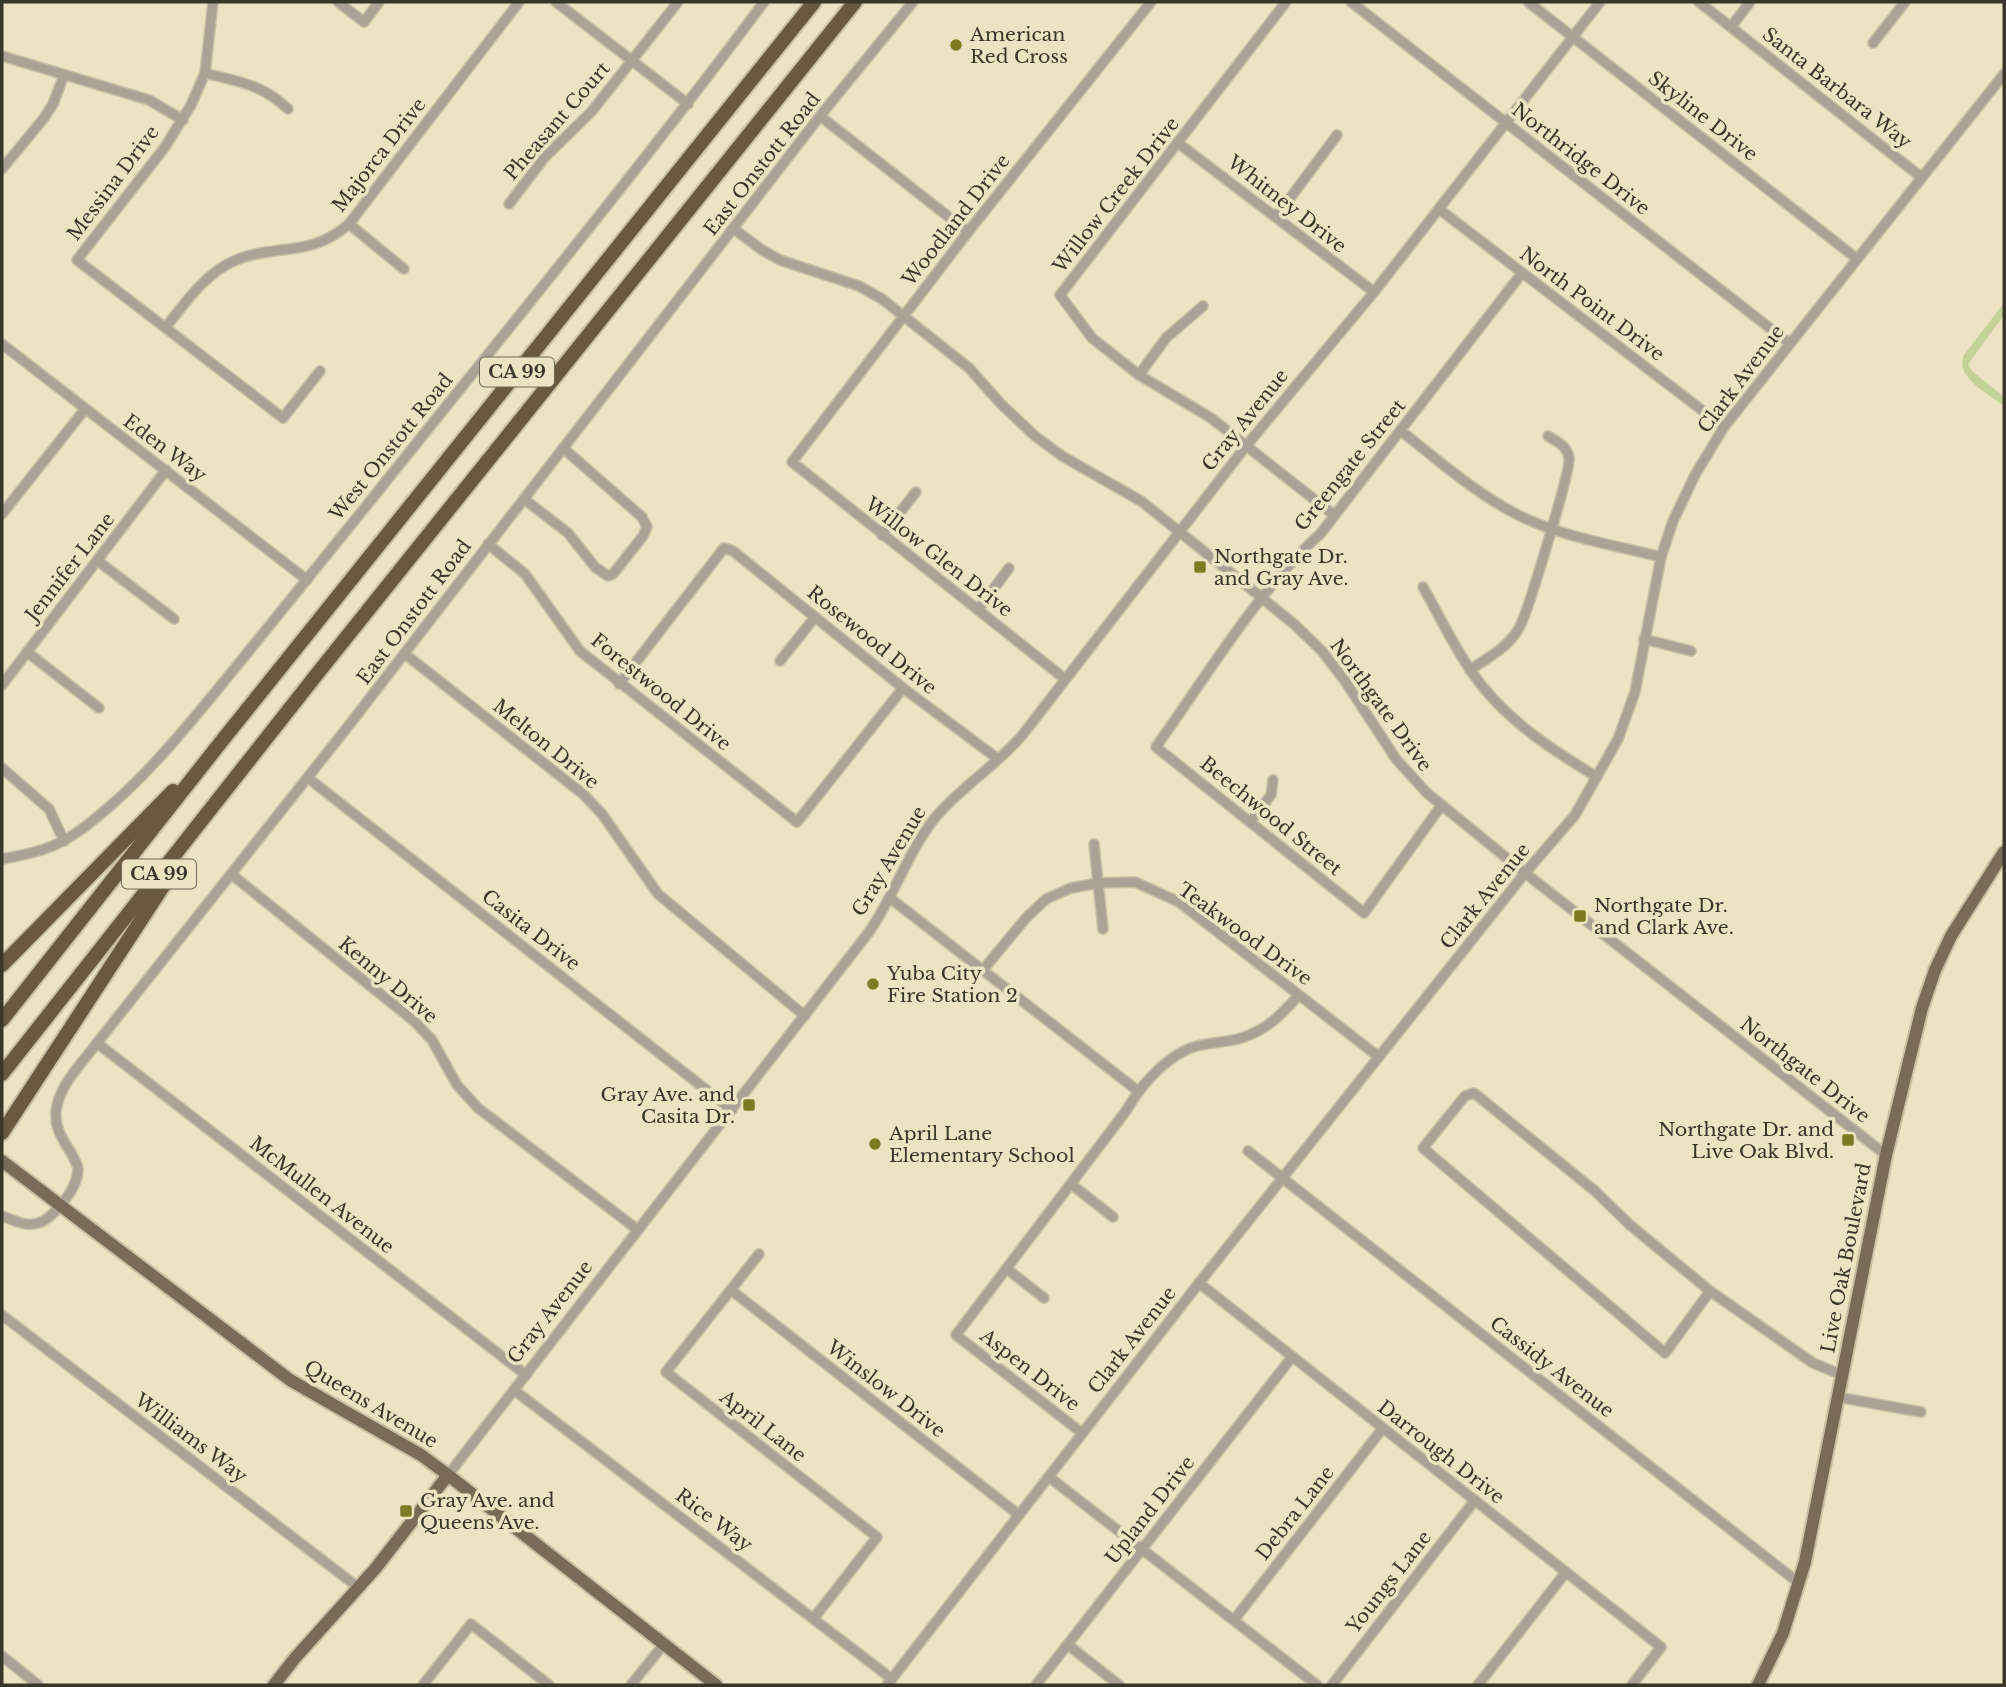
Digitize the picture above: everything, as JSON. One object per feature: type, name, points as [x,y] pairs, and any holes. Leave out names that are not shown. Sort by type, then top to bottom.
[{"type":"highway","name":"CA 99","points":[[2,1020],[221,742],[814,2]]},
{"type":"highway","name":"CA 99","points":[[2,1074],[317,674],[855,2]]},
{"type":"highway","points":[[2,1133],[169,876],[317,674]]},
{"type":"highway","points":[[2,965],[221,742]]},
{"type":"main road","name":"Live Oak Boulevard","points":[[1758,1685],[1783,1633],[1800,1584],[1886,1155],[1922,1009],[1935,970],[1951,936],[2004,852]]},
{"type":"main road","name":"Queens Avenue","points":[[2,1161],[290,1380],[421,1455],[449,1475],[716,1685]]},
{"type":"main road","name":"Gray Avenue","points":[[274,1685],[359,1588],[449,1475]]},
{"type":"street","name":"Messina Drive","points":[[213,2],[205,73],[183,120],[77,260],[283,418],[320,371]]},
{"type":"street","points":[[338,2],[363,22],[379,2]]},
{"type":"street","name":"Majorca Drive","points":[[166,327],[212,273],[234,261],[259,253],[312,246],[328,240],[349,224],[519,2]]},
{"type":"street","points":[[556,2],[688,104]]},
{"type":"street","name":"Pheasant Court","points":[[509,204],[544,158],[592,111],[678,2]]},
{"type":"street","name":"West Onstott Road","points":[[2,859],[32,854],[64,841],[96,818],[169,745],[307,580],[688,104],[764,2]]},
{"type":"street","name":"East Onstott Road","points":[[2,1216],[36,1224],[47,1219],[61,1205],[73,1188],[78,1167],[58,1134],[56,1109],[61,1093],[97,1043],[405,654],[820,116],[912,2]]},
{"type":"street","name":"Woodland Drive","points":[[792,463],[968,232],[1151,2]]},
{"type":"street","name":"Willow Creek Drive","points":[[1286,2],[1060,295],[1092,338],[1139,375],[1212,418],[1334,515]]},
{"type":"street","name":"Northridge Drive","points":[[1351,2],[1789,343]]},
{"type":"street","name":"Skyline Drive","points":[[1528,2],[1856,258]]},
{"type":"street","name":"Gray Avenue","points":[[449,1475],[869,932],[932,822],[950,801],[1024,733],[1247,446],[1374,292],[1600,2]]},
{"type":"street","name":"Santa Barbara Way","points":[[1699,2],[1921,177]]},
{"type":"street","points":[[1731,27],[1750,2]]},
{"type":"street","points":[[1873,43],[1905,2]]},
{"type":"street","points":[[2,56],[149,100],[183,120]]},
{"type":"street","points":[[205,73],[261,88],[288,109]]},
{"type":"street","name":"Clark Avenue","points":[[890,1682],[1199,1283],[1525,873],[1575,815],[1618,739],[1635,692],[1661,557],[1674,520],[1695,475],[1724,428],[1789,343],[2004,74]]},
{"type":"street","points":[[2,169],[44,118],[53,104],[64,75]]},
{"type":"street","points":[[820,116],[968,232]]},
{"type":"street","points":[[1276,217],[1337,135]]},
{"type":"street","name":"Whitney Drive","points":[[1178,143],[1374,292]]},
{"type":"street","name":"North Point Drive","points":[[1439,209],[1724,428]]},
{"type":"street","points":[[349,224],[404,269]]},
{"type":"street","name":"Northgate Drive","points":[[734,229],[780,260],[859,286],[882,299],[969,368],[1001,404],[1035,436],[1062,456],[1141,501],[1262,598],[1322,651],[1396,759],[1441,806],[1886,1155]]},
{"type":"street","name":"Greengate Street","points":[[1156,747],[1262,598],[1299,553],[1321,533],[1522,273]]},
{"type":"street","points":[[1139,375],[1166,338],[1203,306]]},
{"type":"street","name":"Eden Way","points":[[2,344],[307,580]]},
{"type":"street","points":[[2,514],[85,409]]},
{"type":"street","points":[[1401,431],[1484,495],[1521,516],[1551,529],[1661,557]]},
{"type":"street","points":[[1470,670],[1505,647],[1521,624],[1551,529],[1569,460],[1563,444],[1548,436]]},
{"type":"street","points":[[524,499],[568,533],[595,567],[608,576],[613,574],[643,536],[647,527],[642,517],[563,448]]},
{"type":"street","name":"Willow Glen Drive","points":[[792,463],[1065,679]]},
{"type":"street","name":"Jennifer Lane","points":[[2,685],[166,470]]},
{"type":"street","points":[[882,535],[916,492]]},
{"type":"street","name":"Forestwood Drive","points":[[488,544],[524,574],[580,651],[797,822],[903,688]]},
{"type":"street","name":"Rosewood Drive","points":[[620,684],[724,548],[733,551],[903,688],[998,759]]},
{"type":"street","points":[[98,561],[174,619]]},
{"type":"street","points":[[978,610],[1009,568]]},
{"type":"street","points":[[1423,587],[1470,670],[1500,707],[1546,746],[1597,777]]},
{"type":"street","points":[[780,661],[815,617]]},
{"type":"street","points":[[1644,639],[1691,651]]},
{"type":"street","points":[[27,652],[99,708]]},
{"type":"street","name":"Melton Drive","points":[[405,654],[583,794],[602,814],[658,894],[806,1016]]},
{"type":"street","name":"Beechwood Street","points":[[1156,747],[1364,913],[1441,806]]},
{"type":"street","points":[[2,768],[49,809],[64,841]]},
{"type":"street","name":"Casita Drive","points":[[308,778],[732,1110]]},
{"type":"street","points":[[1250,822],[1271,795],[1273,780]]},
{"type":"street","points":[[1094,844],[1103,929]]},
{"type":"street","name":"Kenny Drive","points":[[231,874],[414,1021],[432,1041],[457,1085],[478,1108],[638,1230]]},
{"type":"street","name":"Teakwood Drive","points":[[983,971],[1026,918],[1046,900],[1071,888],[1098,883],[1135,883],[1179,902],[1378,1057]]},
{"type":"street","points":[[890,898],[1138,1091]]},
{"type":"street","points":[[1044,1298],[1006,1269],[1126,1111],[1138,1091],[1187,1049],[1245,1037],[1275,1021],[1299,995]]},
{"type":"street","name":"McMullen Avenue","points":[[97,1043],[526,1375]]},
{"type":"street","points":[[1710,1292],[1665,1353],[1423,1148],[1465,1096],[1474,1093],[1595,1191],[1630,1225],[1710,1292],[1813,1363],[1842,1375]]},
{"type":"street","name":"Cassidy Avenue","points":[[1248,1151],[1800,1584]]},
{"type":"street","points":[[1071,1184],[1113,1217]]},
{"type":"street","name":"April Lane","points":[[759,1254],[666,1372],[877,1537],[814,1618]]},
{"type":"street","name":"Aspen Drive","points":[[1006,1269],[956,1335],[1082,1433]]},
{"type":"street","name":"Darrough Drive","points":[[1199,1283],[1661,1647],[1632,1685]]},
{"type":"street","name":"Winslow Drive","points":[[731,1290],[1019,1515]]},
{"type":"street","name":"Williams Way","points":[[2,1315],[359,1588]]},
{"type":"street","name":"Upland Drive","points":[[1036,1685],[1293,1357]]},
{"type":"street","name":"Rice Way","points":[[514,1390],[814,1618],[890,1682]]},
{"type":"street","points":[[1837,1397],[1922,1412]]},
{"type":"street","name":"Debra Lane","points":[[1234,1620],[1383,1428]]},
{"type":"street","points":[[1049,1477],[1317,1685]]},
{"type":"street","name":"Youngs Lane","points":[[1332,1685],[1475,1500]]},
{"type":"street","points":[[1478,1685],[1566,1572]]},
{"type":"street","points":[[423,1685],[471,1624],[550,1685]]},
{"type":"street","points":[[631,1685],[663,1644]]},
{"type":"street","points":[[1068,1645],[1119,1685]]},
{"type":"street","points":[[2,1656],[38,1685]]},
{"type":"street","points":[[20,1685],[27,1676]]},
{"type":"green space","points":[[2004,303],[2004,315],[1968,364],[1972,371],[2004,397],[2004,406],[1968,378],[1962,363],[1964,355]]},
{"type":"place","name":"American Red Cross","points":[[956,45]]},
{"type":"place","name":"Northgate Dr. and Gray Ave.","points":[[1200,567]]},
{"type":"place","name":"Northgate Dr. and Clark Ave.","points":[[1580,916]]},
{"type":"place","name":"Yuba City Fire Station 2","points":[[873,984]]},
{"type":"place","name":"Gray Ave. and Casita Dr.","points":[[749,1105]]},
{"type":"place","name":"Northgate Dr. and Live Oak Blvd.","points":[[1848,1140]]},
{"type":"place","name":"April Lane Elementary School","points":[[875,1144]]},
{"type":"place","name":"Gray Ave. and Queens Ave.","points":[[406,1511]]}]
